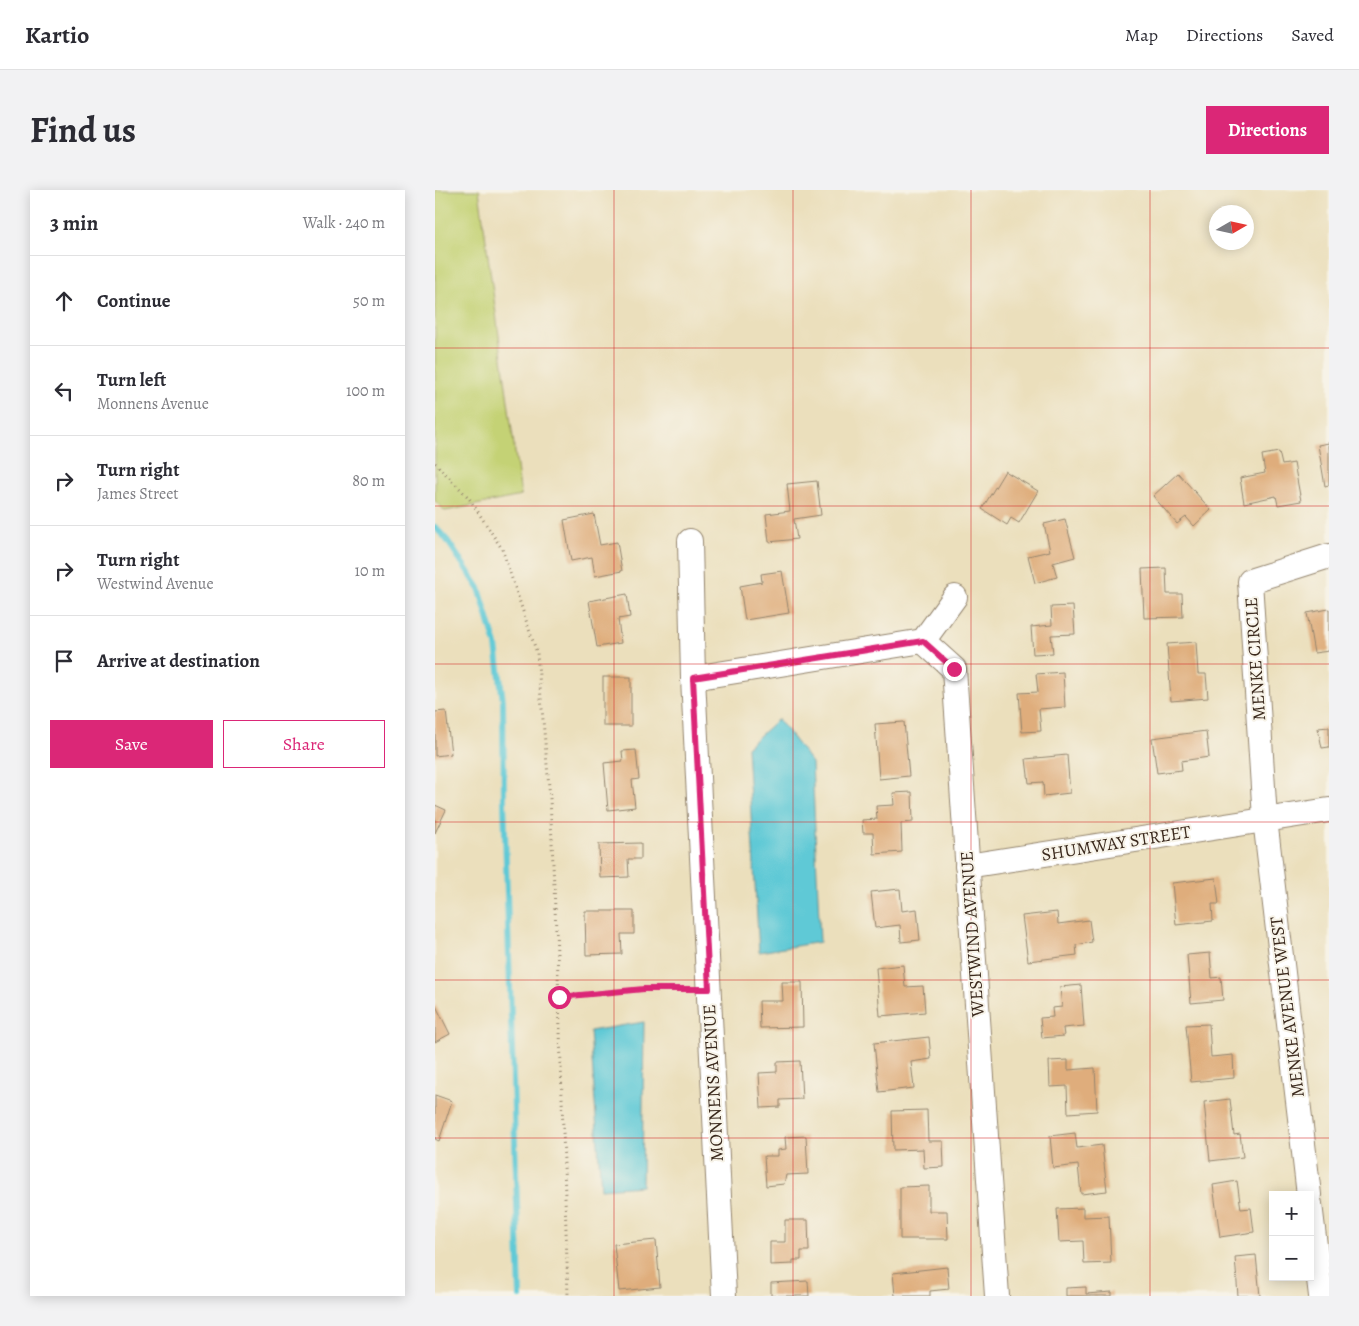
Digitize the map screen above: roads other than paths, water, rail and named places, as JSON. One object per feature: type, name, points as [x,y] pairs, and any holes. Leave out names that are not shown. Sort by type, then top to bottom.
[{"type":"street","name":"MONNENS AVENUE","points":[[690,541],[693,678],[724,1296]]},
{"type":"street","name":"MENKE CIRCLE","points":[[1265,819],[1250,581],[1329,556]]},
{"type":"street","points":[[693,678],[923,641],[955,597]]},
{"type":"street","name":"WESTWIND AVENUE","points":[[923,641],[954,669],[997,1296]]},
{"type":"street","name":"SHUMWAY STREET","points":[[967,866],[1329,810]]},
{"type":"street","name":"MENKE AVENUE WEST","points":[[1265,819],[1309,1191]]},
{"type":"street","points":[[1314,1236],[1321,1296]]},
{"type":"water","points":[[778,719],[812,763],[820,942],[759,952],[747,747]]},
{"type":"water","points":[[644,1022],[642,1186],[601,1189],[590,1031]]},
{"type":"waterway","points":[[435,527],[447,540],[479,588],[496,645],[503,701],[504,801],[520,1296]]}]
